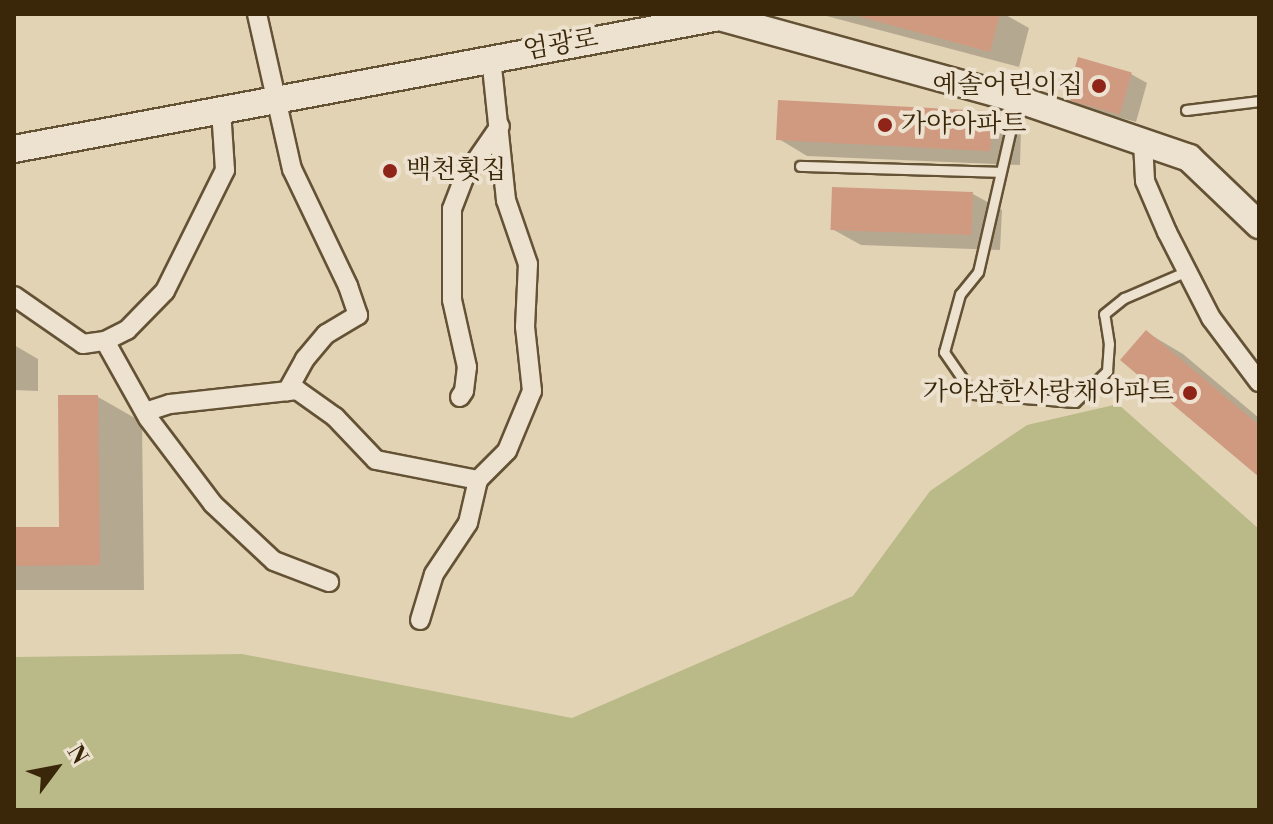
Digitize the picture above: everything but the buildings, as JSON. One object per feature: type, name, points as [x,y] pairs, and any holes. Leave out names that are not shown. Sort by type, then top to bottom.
[{"type":"main road","name":"엄광로","points":[[14,149],[719,17],[1017,99],[1189,158],[1259,225]]},
{"type":"street","points":[[257,14],[292,169],[348,286],[358,315],[326,334],[305,359],[287,391]]},
{"type":"street","points":[[420,620],[434,574],[468,523],[478,480],[507,451],[532,391],[525,327],[528,264],[506,200],[491,58]]},
{"type":"street","points":[[14,296],[83,344],[105,341],[127,330],[165,291],[225,170],[221,109]]},
{"type":"street","points":[[460,397],[467,367],[452,300],[452,209],[464,178],[500,126]]},
{"type":"street","points":[[1143,142],[1145,181],[1187,271],[1211,318],[1259,382]]},
{"type":"street","points":[[105,341],[145,412],[213,504],[274,561],[329,582]]},
{"type":"street","points":[[145,412],[170,404],[297,390],[335,417],[376,460],[478,480]]},
{"type":"lane","points":[[1017,99],[978,272],[960,294],[944,352],[973,394],[1075,402],[1107,371],[1109,344],[1104,314],[1124,298],[1187,271]]},
{"type":"lane","points":[[1186,110],[1259,101]]},
{"type":"lane","points":[[800,166],[1000,172]]},
{"type":"green space","points":[[1118,404],[1259,529],[1259,810],[14,810],[14,657],[242,654],[572,718],[853,596],[930,491],[1027,425]]},
{"type":"place","name":"예솔어린이집","points":[[1099,86]]},
{"type":"place","name":"가야아파트","points":[[885,125]]},
{"type":"place","name":"백천횟집","points":[[390,171]]},
{"type":"place","name":"가야삼한사랑채아파트","points":[[1190,393]]}]
